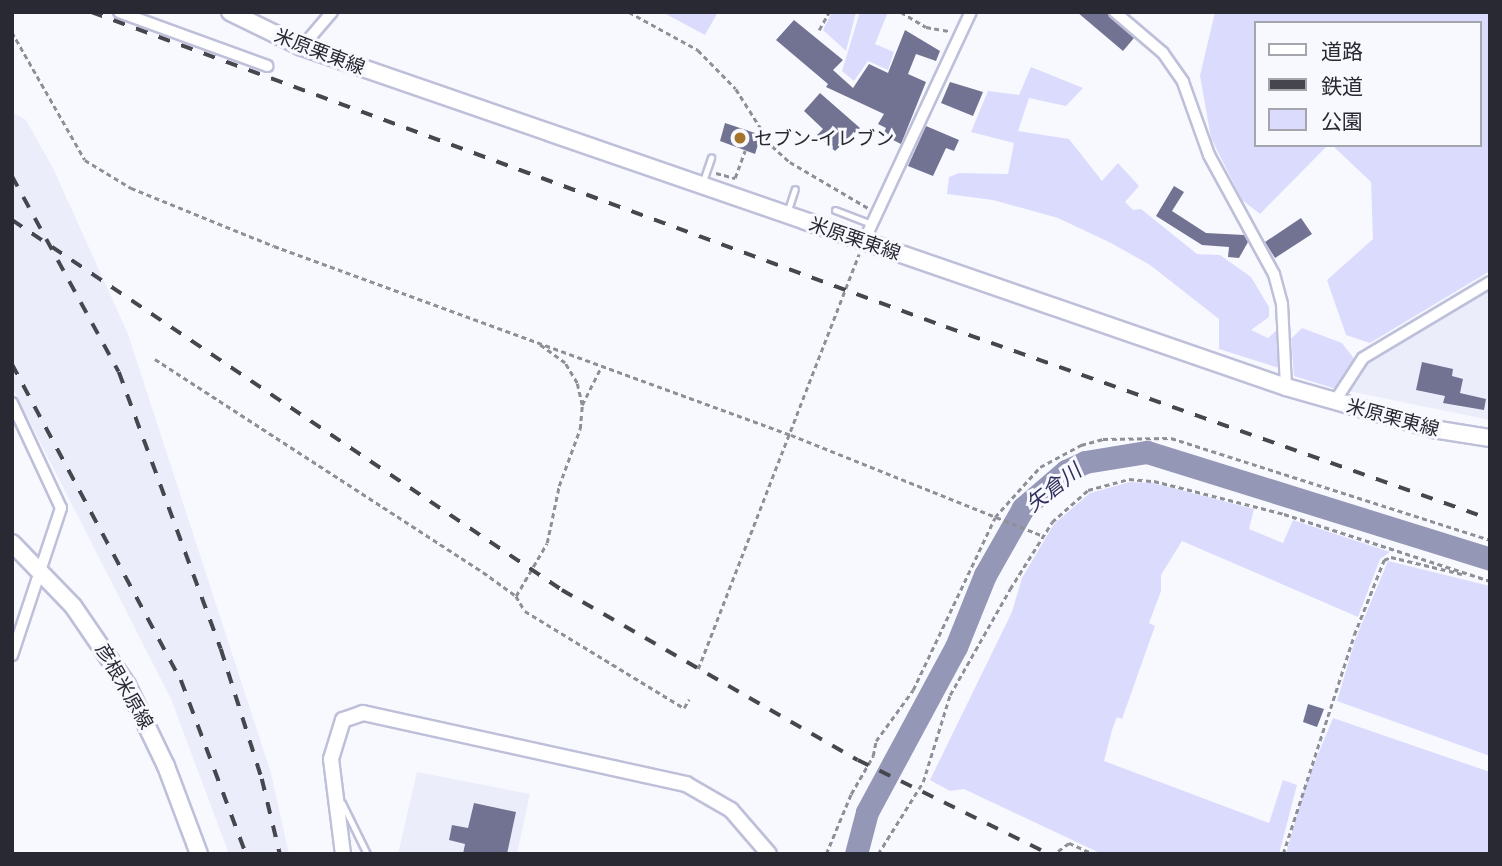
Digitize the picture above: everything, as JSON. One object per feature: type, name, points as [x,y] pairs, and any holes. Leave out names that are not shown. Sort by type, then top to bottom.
[{"type":"main road","name":"米原栗東線","points":[[230,12],[302,47],[708,182],[787,215],[1286,387],[1433,429],[1490,438]]},
{"type":"main road","name":"彦根米原線","points":[[12,543],[40,568],[74,606],[132,694],[166,766],[199,854]]},
{"type":"street","points":[[118,12],[267,66]]},
{"type":"street","points":[[302,47],[332,12]]},
{"type":"street","points":[[864,241],[971,12]]},
{"type":"street","points":[[1115,12],[1163,53],[1183,82],[1209,155],[1274,274],[1282,304],[1286,387]]},
{"type":"street","points":[[1335,401],[1363,358],[1490,282]]},
{"type":"street","points":[[12,402],[60,499],[61,508],[12,656]]},
{"type":"street","points":[[343,854],[332,785],[338,727],[350,715],[363,713],[686,783],[731,810],[769,854]]},
{"type":"lane","points":[[708,182],[711,158]]},
{"type":"lane","points":[[787,215],[795,189]]},
{"type":"lane","points":[[835,210],[874,219]]},
{"type":"lane","points":[[332,785],[367,854]]},
{"type":"path","points":[[629,12],[698,50],[736,89],[772,146],[790,162],[874,219]]},
{"type":"path","points":[[819,30],[829,12]]},
{"type":"path","points":[[901,12],[926,27],[960,33]]},
{"type":"path","points":[[12,32],[85,160],[131,188],[274,246],[791,435],[1042,536]]},
{"type":"path","points":[[708,182],[716,172],[735,178],[745,150]]},
{"type":"path","points":[[698,669],[864,241]]},
{"type":"path","points":[[533,340],[565,363],[582,405]]},
{"type":"path","points":[[155,359],[516,596],[525,611],[684,708],[689,699]]},
{"type":"path","points":[[516,596],[547,543],[559,486],[580,429],[582,405],[601,366]]},
{"type":"path","points":[[826,854],[851,793],[873,756],[876,741],[913,690],[995,517],[1040,467],[1081,445],[1103,439],[1171,438],[1490,540]]},
{"type":"path","points":[[878,854],[923,782],[950,695],[1042,536],[1066,506],[1088,490],[1129,479],[1154,481],[1284,514],[1469,575]]},
{"type":"path","points":[[1283,854],[1354,635],[1384,560],[1391,556],[1490,581]]},
{"type":"path","points":[[1058,850],[1069,843],[1094,854]]},
{"type":"shaded area","points":[[12,112],[26,120],[53,168],[128,334],[271,773],[289,854],[229,854],[171,699],[12,387]]},
{"type":"shaded area","points":[[1490,289],[1490,420],[1348,391],[1366,365]]},
{"type":"shaded area","points":[[417,772],[530,794],[517,854],[398,854]]},
{"type":"green space","points":[[662,12],[718,12],[705,35]]},
{"type":"green space","points":[[832,12],[856,12],[846,51],[823,30]]},
{"type":"green space","points":[[860,12],[888,12],[875,44],[894,52],[888,70],[868,61],[854,81],[842,71]]},
{"type":"green space","points":[[1215,12],[1490,12],[1490,271],[1370,343],[1346,335],[1327,280],[1373,239],[1371,182],[1334,147],[1481,147],[1481,21],[1254,21],[1254,147],[1326,147],[1260,214],[1242,200],[1211,138],[1200,76]]},
{"type":"green space","points":[[1031,67],[1083,88],[1066,106],[1029,98],[1018,131],[1069,139],[1102,181],[1118,163],[1139,186],[1125,202],[1133,210],[1141,209],[1197,254],[1220,255],[1251,277],[1269,307],[1269,317],[1251,330],[1268,338],[1280,327],[1282,369],[1219,349],[1219,319],[1150,265],[1111,243],[1058,218],[993,200],[947,194],[949,177],[959,173],[1008,174],[1014,143],[971,132],[988,91],[1019,95]]},
{"type":"green space","points":[[1302,328],[1342,343],[1356,361],[1339,390],[1294,376],[1291,339]]},
{"type":"green space","points":[[1130,482],[1153,483],[1254,509],[1249,529],[1283,543],[1293,520],[1390,552],[1380,559],[1358,617],[1182,541],[1161,575],[1161,591],[1149,623],[1155,626],[1122,719],[1117,717],[1112,730],[1104,761],[1269,823],[1283,780],[1297,785],[1279,854],[1102,854],[964,789],[950,791],[930,780],[1012,612],[1022,578],[1054,524],[1090,493]]},
{"type":"green space","points":[[1388,561],[1490,586],[1490,756],[1337,701],[1355,640]]},
{"type":"green space","points":[[1333,718],[1490,772],[1490,854],[1286,854],[1305,786]]},
{"type":"building","points":[[1077,12],[1107,12],[1134,38],[1123,51]]},
{"type":"building","points":[[794,20],[843,60],[833,70],[853,88],[869,64],[888,73],[905,30],[940,51],[936,61],[916,54],[908,74],[926,82],[901,144],[883,135],[886,128],[878,124],[884,114],[826,87],[828,84],[776,40]]},
{"type":"building","points":[[950,82],[983,92],[973,116],[941,103]]},
{"type":"building","points":[[820,93],[860,128],[835,151],[817,135],[823,129],[804,111]]},
{"type":"building","name":"セブン-イレブン","points":[[725,123],[761,135],[755,154],[720,141]]},
{"type":"building","points":[[926,126],[959,140],[954,151],[946,148],[933,176],[908,166]]},
{"type":"building","points":[[1174,186],[1184,192],[1172,211],[1206,233],[1244,235],[1248,242],[1239,258],[1228,257],[1229,247],[1202,245],[1156,216]]},
{"type":"building","points":[[1301,218],[1312,234],[1275,258],[1265,242]]},
{"type":"building","points":[[1422,362],[1453,369],[1452,376],[1463,379],[1460,393],[1486,399],[1484,410],[1443,403],[1445,396],[1416,390]]},
{"type":"building","points":[[1308,704],[1324,709],[1317,727],[1303,722]]},
{"type":"building","points":[[474,803],[516,812],[507,854],[463,854],[465,844],[449,840],[452,825],[468,828]]},
{"type":"waterway","name":"矢倉川","points":[[856,854],[867,812],[956,647],[985,575],[1023,508],[1066,471],[1085,462],[1147,452],[1490,559]]},
{"type":"railway","points":[[91,12],[946,327],[1490,519]]},
{"type":"railway","points":[[12,176],[119,372],[221,649],[262,779],[280,854]]},
{"type":"railway","points":[[12,220],[562,590],[858,760],[1049,854]]},
{"type":"railway","points":[[12,364],[181,680],[246,854]]},
{"type":"place","name":"セブン-イレブン","points":[[740,138]]}]
